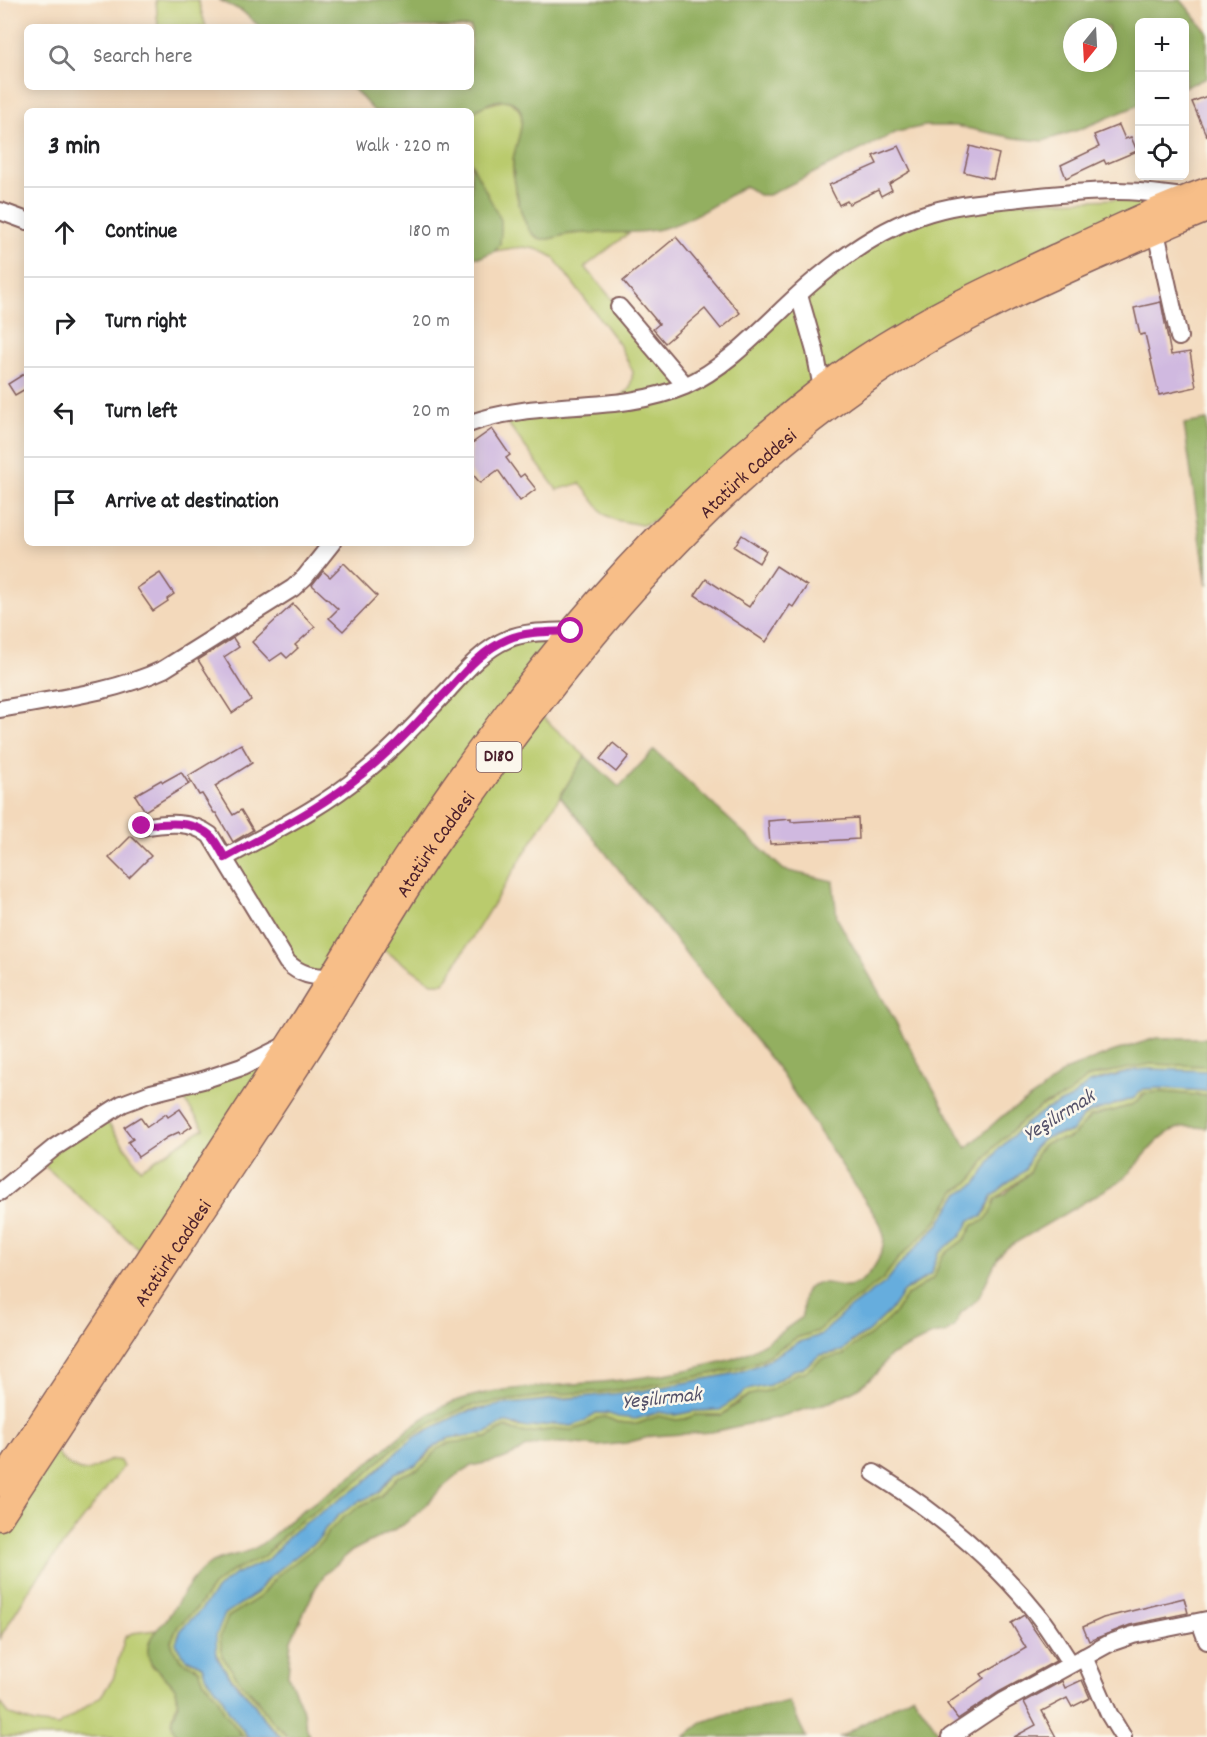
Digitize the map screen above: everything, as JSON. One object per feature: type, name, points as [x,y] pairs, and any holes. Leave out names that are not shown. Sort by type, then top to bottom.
[{"type":"highway","name":"Atatürk Caddesi","points":[[0,1518],[291,1076],[426,859],[543,699],[633,591],[694,526],[742,482],[832,406],[876,374],[940,334],[1007,299],[1156,231],[1201,199]]},
{"type":"highway","name":"Atatürk Caddesi","points":[[0,1484],[289,1044],[409,850],[491,735],[571,631],[618,577],[680,511],[726,468],[822,388],[866,357],[931,317],[1010,277],[1168,204],[1201,199]]},
{"type":"street","points":[[474,422],[513,411],[614,403],[655,396],[685,385],[731,356],[798,295],[847,255],[872,239],[918,216],[942,209],[1010,199],[1115,191],[1201,199]]},
{"type":"street","points":[[0,211],[24,220]]},
{"type":"street","points":[[1156,231],[1179,337]]},
{"type":"street","points":[[798,295],[815,351],[822,388]]},
{"type":"street","points":[[619,307],[685,385]]},
{"type":"street","points":[[0,709],[122,685],[164,669],[293,588],[305,577],[330,546]]},
{"type":"street","points":[[225,858],[321,804],[361,776],[392,748],[491,647],[509,638],[571,631]]},
{"type":"street","points":[[142,826],[168,822],[198,828],[210,836],[287,962],[295,970],[304,974],[331,977]]},
{"type":"street","points":[[0,1192],[55,1147],[122,1104],[242,1067],[289,1044]]},
{"type":"street","points":[[874,1473],[933,1512],[992,1564],[1077,1661],[1123,1737]]},
{"type":"street","points":[[950,1737],[1004,1701],[1110,1643],[1133,1635],[1204,1621],[1207,1641]]},
{"type":"green space","points":[[156,0],[198,0],[205,24],[158,24]]},
{"type":"green space","points":[[219,0],[1181,0],[1207,32],[1207,78],[1189,85],[1189,18],[1135,18],[1135,107],[1078,130],[1043,141],[1015,138],[956,126],[925,126],[897,132],[769,195],[759,195],[745,186],[695,215],[664,228],[640,232],[569,234],[544,239],[534,235],[527,226],[518,198],[513,162],[522,119],[517,105],[504,100],[484,106],[474,112],[474,108],[371,108],[355,90],[474,90],[474,24],[257,24],[242,11]]},
{"type":"green space","points":[[506,100],[520,111],[521,132],[514,155],[513,169],[522,215],[532,233],[544,239],[578,233],[630,232],[585,267],[685,385],[872,239],[978,203],[1188,197],[1000,282],[680,511],[642,525],[615,520],[604,514],[580,483],[557,490],[501,414],[614,403],[630,388],[633,372],[619,344],[553,257],[531,248],[518,247],[495,251],[500,244],[497,213],[474,169],[474,112],[483,106]]},
{"type":"green space","points":[[474,169],[501,220],[500,244],[495,251],[481,257],[474,257]]},
{"type":"green space","points":[[1207,420],[1207,585],[1184,424]]},
{"type":"green space","points":[[571,631],[331,977],[304,974],[225,858],[321,804],[491,647]]},
{"type":"green space","points":[[535,710],[585,756],[444,983],[432,983],[374,943]]},
{"type":"green space","points":[[654,750],[784,870],[833,881],[837,918],[967,1148],[1001,1117],[1038,1093],[1065,1071],[1112,1052],[1156,1038],[1207,1038],[1207,1066],[1151,1064],[1099,1074],[1087,1078],[1067,1095],[1042,1106],[993,1148],[972,1180],[955,1191],[936,1222],[897,1260],[883,1279],[845,1307],[818,1331],[796,1338],[759,1361],[736,1369],[642,1387],[557,1394],[469,1406],[425,1426],[395,1447],[361,1479],[291,1528],[263,1557],[232,1571],[213,1586],[197,1608],[178,1626],[171,1641],[177,1656],[199,1669],[204,1682],[217,1696],[224,1712],[243,1737],[178,1737],[172,1722],[178,1699],[176,1691],[153,1665],[148,1649],[155,1632],[166,1620],[191,1582],[209,1564],[260,1545],[300,1512],[365,1466],[422,1419],[448,1404],[489,1392],[647,1377],[735,1358],[761,1345],[801,1318],[804,1295],[812,1285],[816,1283],[844,1286],[856,1284],[869,1274],[878,1259],[884,1236],[880,1223],[776,1066],[560,796],[585,756],[619,787]]},
{"type":"green space","points":[[289,1044],[149,1258],[39,1161],[103,1116],[141,1169],[204,1128],[175,1087]]},
{"type":"green space","points":[[1151,1064],[1207,1066],[1207,1071],[1136,1070],[1100,1079],[1070,1099],[1045,1110],[1024,1125],[997,1151],[976,1184],[958,1194],[939,1224],[886,1282],[847,1310],[821,1335],[797,1343],[761,1364],[737,1373],[642,1391],[558,1398],[470,1410],[427,1430],[398,1451],[364,1483],[316,1517],[266,1561],[235,1575],[217,1589],[200,1611],[182,1628],[178,1636],[188,1660],[203,1666],[228,1710],[248,1737],[243,1737],[224,1712],[217,1696],[204,1682],[199,1669],[177,1656],[171,1641],[178,1626],[197,1608],[213,1586],[232,1571],[273,1548],[291,1528],[361,1479],[395,1447],[425,1426],[469,1406],[557,1394],[642,1387],[736,1369],[796,1338],[818,1331],[845,1307],[883,1279],[897,1260],[936,1222],[955,1191],[972,1180],[993,1148],[1021,1122],[1042,1106],[1067,1095],[1087,1078]]},
{"type":"green space","points":[[1143,1089],[1207,1091],[1207,1096],[1161,1092],[1142,1095],[1137,1102],[1129,1106],[1090,1117],[1074,1135],[1066,1139],[1044,1144],[1038,1151],[1029,1173],[996,1198],[985,1221],[973,1225],[965,1239],[942,1256],[934,1278],[906,1296],[894,1314],[844,1355],[822,1359],[805,1372],[795,1374],[771,1390],[740,1400],[722,1415],[695,1415],[676,1420],[659,1416],[637,1424],[617,1422],[605,1417],[573,1430],[555,1429],[527,1433],[508,1427],[502,1428],[487,1438],[432,1455],[418,1469],[397,1477],[381,1496],[360,1506],[328,1532],[316,1547],[272,1581],[260,1597],[228,1617],[222,1656],[286,1737],[281,1737],[265,1720],[221,1663],[216,1652],[215,1641],[217,1629],[228,1611],[253,1595],[268,1578],[320,1538],[325,1529],[340,1514],[378,1493],[394,1473],[425,1458],[435,1446],[449,1438],[486,1433],[504,1422],[517,1427],[555,1424],[572,1426],[596,1413],[648,1416],[659,1412],[676,1415],[694,1411],[720,1410],[747,1390],[779,1380],[793,1370],[803,1368],[820,1355],[836,1353],[867,1333],[890,1311],[903,1292],[923,1280],[933,1269],[938,1253],[961,1236],[970,1220],[986,1212],[993,1195],[1025,1170],[1034,1148],[1042,1140],[1053,1135],[1065,1134],[1089,1113],[1134,1098]]},
{"type":"green space","points":[[1145,1093],[1207,1096],[1207,1128],[1183,1127],[1173,1130],[1157,1141],[1122,1180],[1008,1247],[998,1257],[978,1299],[961,1313],[954,1327],[945,1333],[932,1335],[888,1357],[877,1373],[860,1387],[833,1401],[775,1418],[712,1432],[653,1436],[626,1443],[598,1446],[566,1443],[538,1444],[524,1448],[500,1460],[471,1466],[443,1487],[403,1525],[352,1551],[325,1574],[316,1587],[291,1640],[288,1675],[302,1708],[309,1737],[286,1737],[284,1732],[269,1718],[256,1698],[240,1682],[222,1656],[220,1637],[228,1617],[260,1597],[278,1575],[323,1541],[328,1532],[343,1518],[360,1506],[381,1496],[397,1477],[418,1469],[437,1449],[450,1443],[487,1438],[505,1427],[527,1433],[555,1429],[573,1430],[597,1418],[605,1417],[617,1422],[637,1424],[659,1416],[676,1420],[695,1415],[722,1415],[749,1395],[771,1390],[795,1374],[805,1372],[822,1359],[844,1355],[894,1314],[906,1296],[934,1278],[942,1256],[965,1239],[973,1225],[986,1218],[996,1198],[1005,1194],[1029,1173],[1038,1151],[1044,1144],[1074,1135],[1090,1117],[1129,1106],[1137,1102]]},
{"type":"green space","points":[[48,1444],[78,1470],[88,1471],[115,1460],[120,1461],[123,1467],[33,1584],[0,1640],[0,1518]]},
{"type":"green space","points":[[156,1630],[150,1640],[151,1665],[175,1688],[177,1701],[172,1723],[178,1737],[0,1737],[0,1702],[10,1715],[34,1723],[58,1726],[101,1696],[113,1679],[125,1637],[132,1633]]},
{"type":"green space","points":[[913,1695],[942,1737],[840,1737]]},
{"type":"green space","points":[[789,1702],[806,1737],[684,1737],[703,1722],[730,1713]]},
{"type":"water","name":"Yeşilırmak","points":[[1136,1070],[1207,1071],[1207,1091],[1143,1089],[1134,1098],[1089,1113],[1071,1132],[1053,1135],[1042,1140],[1034,1148],[1025,1170],[993,1195],[982,1217],[970,1220],[961,1236],[938,1253],[931,1274],[903,1292],[890,1311],[867,1333],[852,1341],[842,1351],[820,1355],[803,1368],[793,1370],[770,1385],[747,1390],[720,1410],[694,1411],[676,1415],[659,1412],[636,1419],[596,1413],[572,1426],[555,1424],[527,1428],[504,1422],[486,1433],[449,1438],[435,1446],[416,1465],[394,1473],[378,1493],[340,1514],[325,1529],[320,1538],[268,1578],[257,1593],[225,1614],[216,1636],[217,1658],[265,1721],[281,1737],[248,1737],[228,1710],[220,1693],[208,1680],[203,1666],[186,1657],[177,1647],[176,1642],[182,1628],[200,1611],[217,1589],[235,1574],[266,1561],[294,1531],[364,1483],[417,1436],[462,1413],[500,1405],[642,1391],[737,1373],[761,1364],[797,1343],[821,1335],[847,1310],[886,1282],[939,1224],[958,1194],[976,1184],[997,1151],[1024,1125],[1045,1110],[1070,1099],[1089,1083]]},
{"type":"building","points":[[1207,96],[1207,137],[1192,102]]},
{"type":"building","points":[[1119,125],[1125,139],[1131,137],[1135,152],[1106,164],[1104,160],[1066,178],[1061,165],[1099,147],[1094,135]]},
{"type":"building","points":[[899,146],[911,171],[889,184],[892,190],[881,196],[878,190],[849,204],[847,201],[839,205],[829,185],[877,164],[873,156]]},
{"type":"building","points":[[970,146],[999,154],[993,179],[964,172]]},
{"type":"building","points":[[676,237],[740,313],[721,329],[705,309],[665,343],[653,329],[659,324],[623,281]]},
{"type":"building","points":[[1161,302],[1171,355],[1190,352],[1196,387],[1159,395],[1145,334],[1140,335],[1134,308]]},
{"type":"building","points":[[24,374],[24,390],[15,395],[8,384]]},
{"type":"building","points":[[492,429],[510,455],[506,458],[520,477],[524,474],[536,489],[520,501],[498,470],[480,483],[474,476],[474,442]]},
{"type":"building","points":[[742,535],[766,551],[759,563],[734,547]]},
{"type":"building","points":[[344,563],[377,596],[343,631],[329,618],[338,609],[312,585],[323,571],[330,577]]},
{"type":"building","points":[[776,566],[807,586],[793,607],[790,605],[766,642],[695,595],[706,579],[749,607]]},
{"type":"building","points":[[160,573],[174,594],[153,611],[137,588]]},
{"type":"building","points":[[293,604],[315,627],[295,645],[298,648],[287,658],[282,653],[270,661],[252,642]]},
{"type":"building","points":[[233,638],[239,647],[224,657],[251,700],[232,713],[198,660]]},
{"type":"building","points":[[613,743],[629,756],[616,772],[600,759]]},
{"type":"building","points":[[241,744],[252,763],[215,786],[233,815],[241,810],[253,830],[233,842],[216,813],[202,794],[199,795],[188,776]]},
{"type":"building","points":[[181,772],[189,784],[145,811],[135,795]]},
{"type":"building","points":[[858,818],[859,839],[770,844],[768,821]]},
{"type":"building","points":[[131,836],[151,856],[129,878],[109,858]]},
{"type":"building","points":[[180,1109],[192,1126],[180,1134],[179,1132],[168,1137],[138,1157],[128,1142],[133,1139],[124,1127],[140,1117],[147,1127],[166,1114],[168,1117]]},
{"type":"building","points":[[1184,1598],[1188,1613],[1130,1625],[1089,1641],[1083,1627],[1103,1618]]},
{"type":"building","points":[[1024,1615],[1056,1661],[999,1692],[958,1719],[947,1704],[984,1678],[981,1674],[1026,1648],[1011,1623]]},
{"type":"building","points":[[1082,1680],[1090,1698],[1072,1707],[1067,1698],[1042,1711],[1056,1737],[1014,1737],[1036,1725],[1024,1702],[1062,1681],[1065,1688]]},
{"type":"route","points":[[142,826],[168,822],[198,828],[214,840],[225,858],[321,804],[361,776],[392,748],[491,647],[509,638],[571,631]]}]
